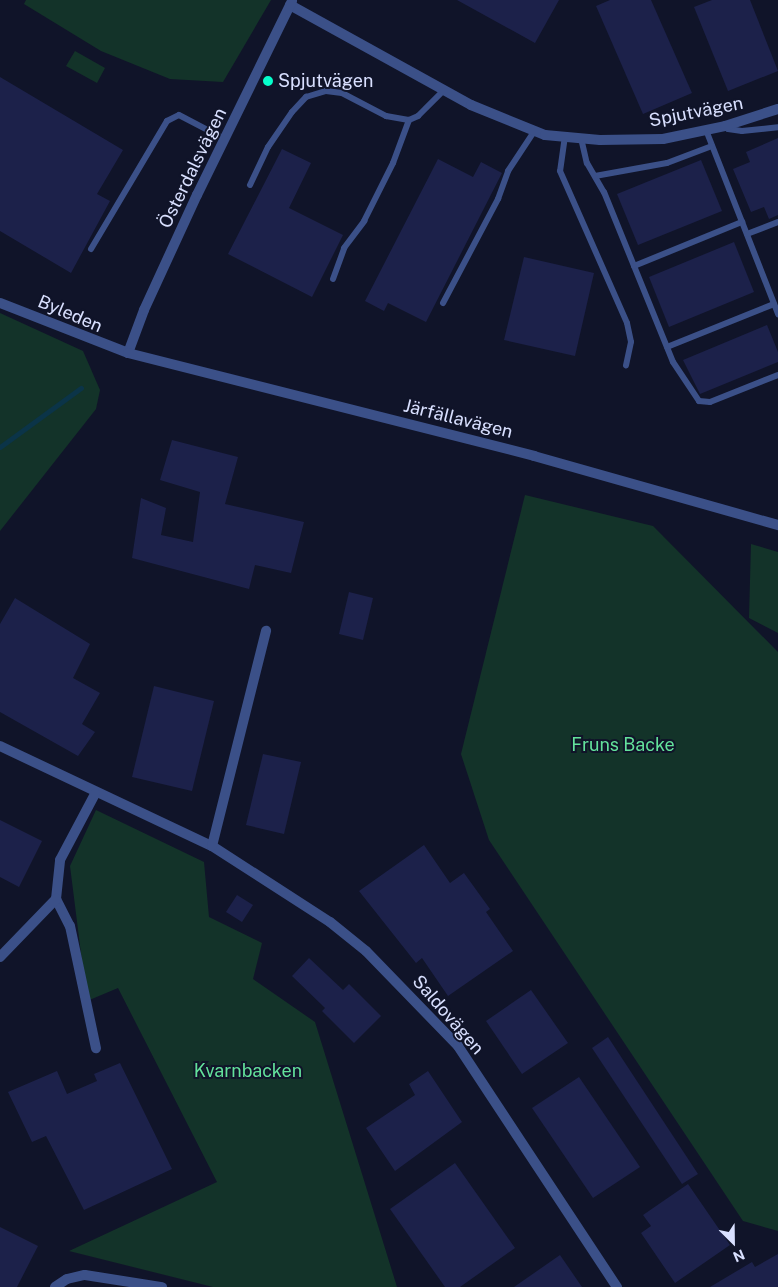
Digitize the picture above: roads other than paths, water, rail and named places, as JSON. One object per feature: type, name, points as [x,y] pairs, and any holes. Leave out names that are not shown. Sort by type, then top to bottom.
[{"type":"street","name":"Spjutvägen","points":[[291,3],[444,90],[534,130],[580,138],[663,138],[725,126],[778,109]]},
{"type":"street","name":"Österdalsvägen","points":[[128,354],[144,310],[291,3]]},
{"type":"street","name":"Byleden","points":[[0,303],[128,354]]},
{"type":"street","name":"Järfällavägen","points":[[128,354],[534,456],[778,525]]},
{"type":"street","points":[[212,846],[266,631]]},
{"type":"street","name":"Saldovägen","points":[[0,746],[95,794],[212,846],[330,922],[413,997],[458,1046],[617,1287]]},
{"type":"street","points":[[95,794],[60,860],[56,899],[70,926],[96,1048]]},
{"type":"street","points":[[0,958],[56,899]]},
{"type":"street","points":[[55,1287],[67,1280],[85,1275],[162,1287]]},
{"type":"lane","points":[[250,184],[268,147],[292,112],[306,97],[326,91],[342,93],[386,116],[409,120],[418,116],[444,90]]},
{"type":"lane","points":[[91,249],[167,122],[179,115],[225,139]]},
{"type":"lane","points":[[333,279],[344,248],[364,221],[393,163],[409,120]]},
{"type":"lane","points":[[725,126],[728,130],[742,131],[778,127]]},
{"type":"lane","points":[[443,303],[485,226],[508,170],[534,130]]},
{"type":"lane","points":[[706,130],[778,314]]},
{"type":"lane","points":[[565,136],[560,171],[627,323],[631,342],[626,365]]},
{"type":"lane","points":[[580,138],[666,347],[683,382],[699,401],[710,402],[778,375]]},
{"type":"lane","points":[[595,176],[667,163],[712,146]]},
{"type":"lane","points":[[634,266],[742,222]]},
{"type":"lane","points":[[747,234],[778,222]]},
{"type":"lane","points":[[666,347],[774,304]]},
{"type":"waterway","points":[[0,447],[81,388]]},
{"type":"place","name":"Spjutvägen","points":[[268,81]]},
{"type":"park label","name":"Fruns Backe","points":[[623,745]]},
{"type":"park label","name":"Kvarnbacken","points":[[248,1071]]}]
